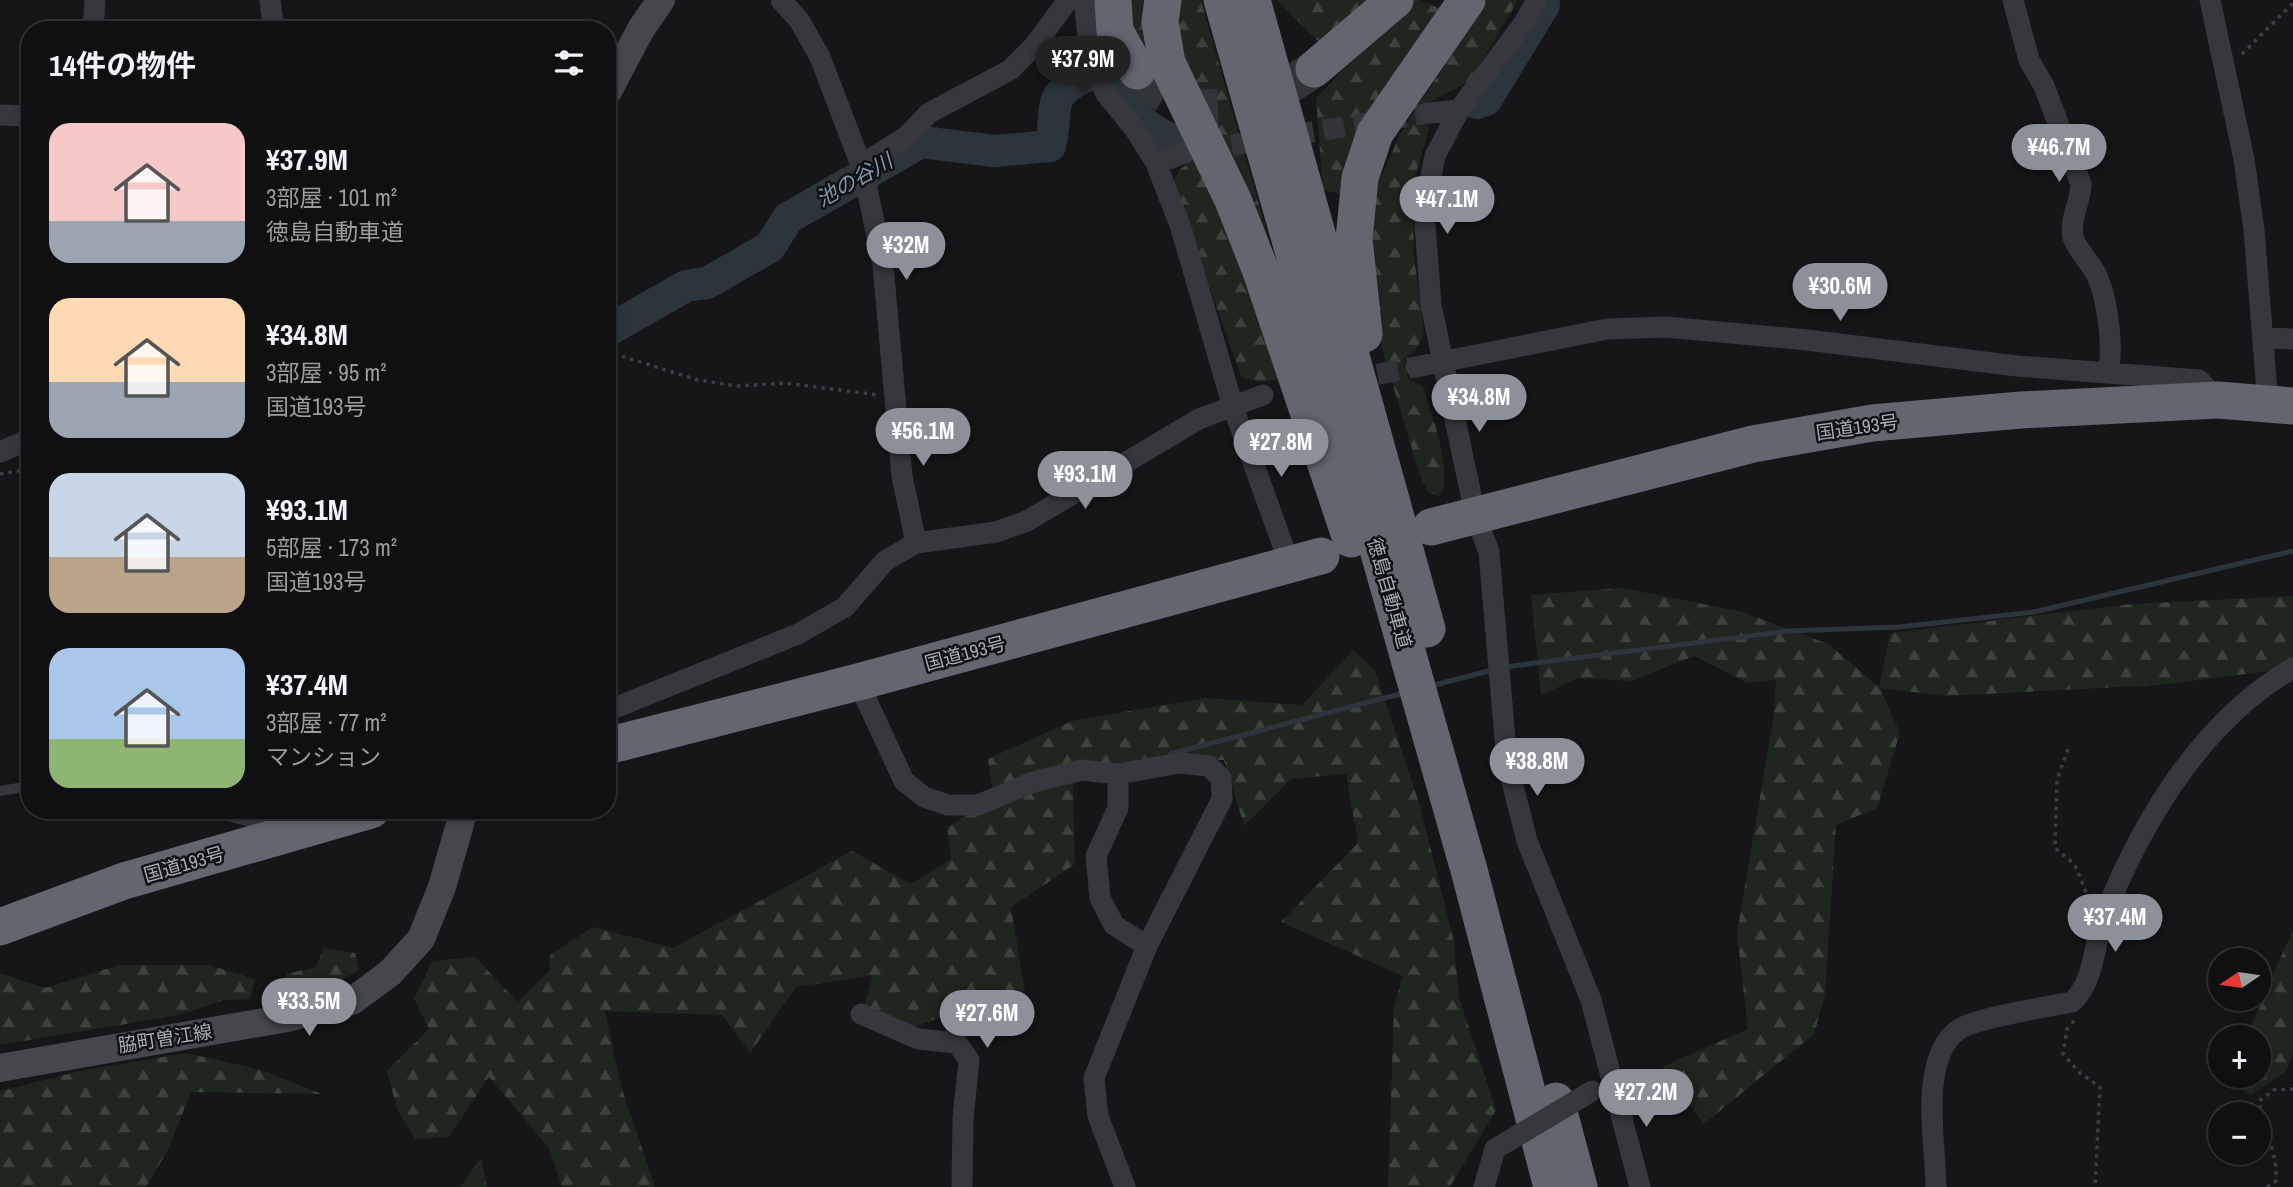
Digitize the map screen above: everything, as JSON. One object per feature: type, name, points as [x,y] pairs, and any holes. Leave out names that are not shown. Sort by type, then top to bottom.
[{"type":"highway","points":[[1113,0],[1115,31],[1137,71]]},
{"type":"highway","points":[[1163,0],[1160,22],[1167,63],[1233,200],[1262,274],[1376,609],[1469,870]]},
{"type":"highway","name":"徳島自動車道","points":[[1222,0],[1469,870],[1552,1187]]},
{"type":"highway","name":"徳島自動車道","points":[[1252,0],[1437,663],[1579,1187]]},
{"type":"highway","points":[[1314,69],[1395,0]]},
{"type":"highway","points":[[1437,663],[1361,318],[1354,240],[1360,178],[1375,133],[1467,0]]},
{"type":"highway","name":"国道193号","points":[[1432,527],[1754,444],[1872,422],[2021,410],[2218,400],[2281,405]]},
{"type":"highway","name":"国道193号","points":[[616,745],[858,682],[1305,560]]},
{"type":"highway","name":"国道193号","points":[[0,927],[124,881],[340,819]]},
{"type":"main road","points":[[616,76],[641,29],[661,0]]},
{"type":"main road","name":"脇町曽江線","points":[[0,1068],[15,1063],[287,1018],[352,1001],[390,973],[421,939],[442,887],[461,819]]},
{"type":"street","points":[[94,21],[95,0]]},
{"type":"street","points":[[270,0],[273,21]]},
{"type":"street","points":[[781,0],[799,20],[820,57],[863,170],[883,265],[902,476],[916,543]]},
{"type":"street","points":[[863,170],[906,137],[929,113],[1010,70],[1034,46],[1068,0]]},
{"type":"street","points":[[1084,0],[1090,56],[1106,94],[1136,131],[1156,163],[1181,228],[1233,407],[1305,560]]},
{"type":"street","points":[[1537,0],[1524,23],[1459,110],[1434,156],[1424,211],[1431,305],[1475,514],[1489,551],[1507,762],[1527,841],[1591,1000],[1640,1187]]},
{"type":"street","points":[[2012,0],[2029,60],[2044,86],[2081,184],[2081,197],[2073,226],[2074,239],[2098,276],[2112,356],[2108,371]]},
{"type":"street","points":[[2210,0],[2244,159],[2264,338],[2281,405]]},
{"type":"street","points":[[1429,113],[1459,110]]},
{"type":"street","points":[[0,115],[21,116]]},
{"type":"street","points":[[1156,163],[1185,153]]},
{"type":"street","points":[[1416,367],[1607,330],[1666,327],[1807,340],[2017,366],[2199,380],[2218,400]]},
{"type":"street","points":[[2264,338],[2293,339]]},
{"type":"street","points":[[616,707],[798,634],[845,607],[885,561],[916,543],[996,532],[1027,521],[1179,429],[1263,395]]},
{"type":"street","points":[[0,452],[21,443]]},
{"type":"street","points":[[1936,1187],[1931,1108],[1933,1084],[1943,1047],[1961,1028],[2072,1002],[2085,990],[2100,930],[2129,858],[2190,761],[2224,720],[2273,679],[2293,668]]},
{"type":"street","points":[[858,682],[904,781],[923,797],[948,805],[978,805],[1033,782],[1082,770],[1118,774],[1179,763],[1209,766],[1221,778],[1223,799],[1147,946],[1094,1078],[1098,1116],[1125,1187]]},
{"type":"street","points":[[1118,774],[1118,808],[1096,856],[1100,898],[1114,925],[1147,946]]},
{"type":"street","points":[[861,1014],[918,1039],[957,1043],[969,1060],[963,1118],[962,1187]]},
{"type":"street","points":[[1484,1187],[1495,1149],[1592,1091],[1612,1082]]},
{"type":"lane","points":[[0,791],[21,788]]},
{"type":"lane","points":[[241,819],[271,827],[278,837]]},
{"type":"path","points":[[2225,71],[2293,3]]},
{"type":"path","points":[[616,353],[698,380],[737,386],[786,383],[871,396],[894,394]]},
{"type":"path","points":[[0,474],[21,470]]},
{"type":"path","points":[[2068,749],[2057,780],[2055,848],[2075,866],[2100,930]]},
{"type":"path","points":[[2085,990],[2077,1019],[2067,1029],[2063,1054],[2080,1073],[2101,1087],[2095,1187]]},
{"type":"path","points":[[2267,1187],[2276,1181],[2278,1163],[2264,1130],[2259,1101],[2274,1090],[2293,1089]]},
{"type":"green space","points":[[1124,0],[1146,0],[1153,65],[1137,52]]},
{"type":"green space","points":[[1175,0],[1201,0],[1275,261],[1185,82]]},
{"type":"green space","points":[[1277,0],[1366,0],[1323,46]]},
{"type":"green space","points":[[1411,0],[1420,0],[1445,11],[1347,195],[1323,190],[1316,98]]},
{"type":"green space","points":[[1487,0],[1518,0],[1470,81],[1430,102],[1424,120],[1429,129],[1412,187],[1414,256],[1424,334],[1416,350],[1404,359],[1408,379],[1423,386],[1440,442],[1444,485],[1440,496],[1428,492],[1421,478],[1384,356],[1369,281],[1371,200],[1400,134]]},
{"type":"green space","points":[[1193,161],[1233,239],[1280,379],[1263,382],[1242,378],[1172,183],[1180,169]]},
{"type":"green space","points":[[1622,588],[1743,612],[1828,644],[1879,687],[1890,633],[2132,604],[2293,596],[2293,668],[2159,685],[1947,696],[1880,688],[1900,733],[1877,808],[1836,825],[1825,995],[1814,1034],[1704,1124],[1662,1067],[1748,1029],[1737,933],[1774,715],[1776,680],[1748,683],[1694,656],[1631,681],[1578,678],[1541,695],[1531,595]]},
{"type":"green space","points":[[1353,650],[1375,671],[1420,806],[1454,941],[1459,997],[1496,1110],[1450,1187],[1388,1187],[1394,1006],[1403,976],[1281,922],[1358,843],[1346,774],[1291,779],[1244,826],[1224,760],[1139,759],[1073,784],[1075,864],[1011,907],[1025,991],[896,1032],[864,1007],[873,975],[796,987],[750,1053],[722,1015],[605,1011],[621,1086],[655,1187],[562,1187],[549,1148],[489,1077],[449,1137],[415,1139],[397,1109],[387,1071],[429,1029],[414,999],[432,961],[475,957],[518,1002],[549,971],[550,955],[593,927],[673,948],[852,851],[911,884],[951,859],[947,827],[994,799],[988,759],[1072,721],[1205,698],[1302,705]]},
{"type":"green space","points":[[2293,929],[2293,1054],[2286,1071],[2271,1081],[2271,1025],[2252,1025],[2257,1012],[2272,1012],[2272,978]]},
{"type":"green space","points":[[324,948],[355,953],[359,970],[333,985],[288,994],[286,974],[316,967]]},
{"type":"green space","points":[[119,965],[209,965],[255,979],[250,999],[224,1000],[180,1015],[0,1045],[0,973],[45,988]]},
{"type":"green space","points":[[186,1053],[261,1070],[322,1094],[191,1092],[168,1150],[146,1187],[0,1187],[0,1091],[80,1071]]},
{"type":"green space","points":[[2240,1088],[2261,1088],[2251,1095]]},
{"type":"green space","points":[[481,1158],[487,1187],[460,1187]]},
{"type":"waterway","name":"池の谷川","points":[[1477,103],[1486,100],[1544,5]]},
{"type":"waterway","name":"池の谷川","points":[[616,326],[686,286],[707,283],[770,247],[788,218],[921,142],[995,151],[1050,146],[1058,97],[1073,83],[1086,76]]},
{"type":"waterway","name":"池の谷川","points":[[1118,94],[1144,123],[1179,142]]},
{"type":"waterway","points":[[1505,667],[1788,631],[1899,627],[2034,612],[2293,551]]},
{"type":"waterway","points":[[1431,686],[1496,669]]},
{"type":"waterway","points":[[1170,754],[1404,693]]},
{"type":"tunnel","points":[[1137,71],[1157,89],[1179,101],[1201,107],[1224,107],[1247,103],[1270,94],[1314,69]]},
{"type":"tunnel","points":[[1201,150],[1429,113]]},
{"type":"tunnel","points":[[1347,380],[1416,367]]}]
